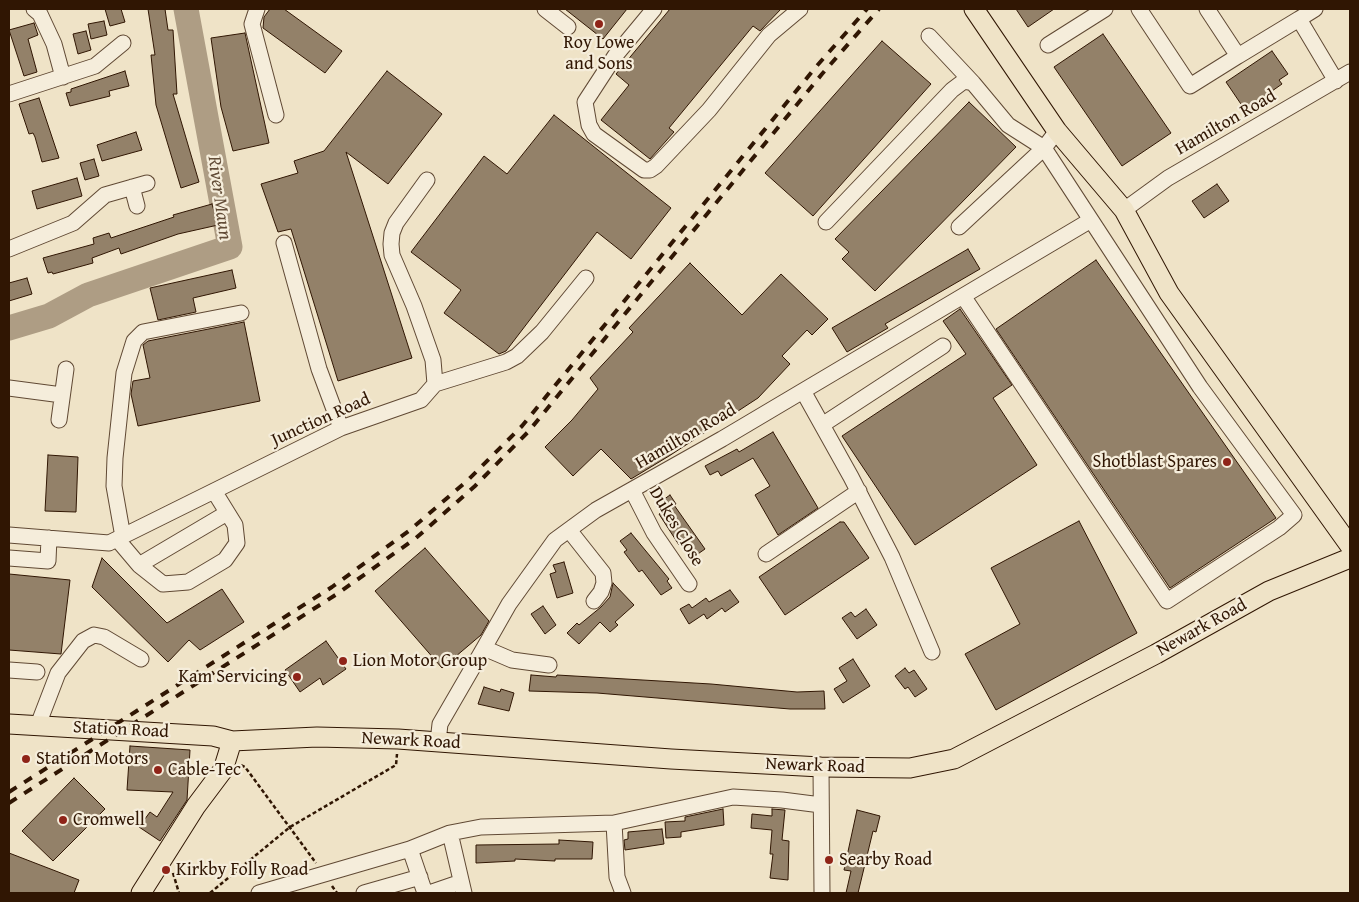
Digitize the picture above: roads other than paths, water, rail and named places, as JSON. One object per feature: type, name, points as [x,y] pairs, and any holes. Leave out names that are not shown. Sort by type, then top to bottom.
[{"type":"main road","points":[[974,9],[1057,131],[1124,210],[1169,293],[1350,546]]},
{"type":"main road","name":"Newark Road","points":[[230,750],[317,737],[398,739],[821,767],[910,768],[954,759],[1156,654],[1268,591],[1350,558]]},
{"type":"main road","name":"Station Road","points":[[9,724],[213,736],[230,750]]},
{"type":"main road","points":[[142,893],[196,806],[223,770],[230,750]]},
{"type":"street","points":[[34,9],[40,14],[54,44],[64,77]]},
{"type":"street","points":[[257,9],[252,24],[276,115]]},
{"type":"street","points":[[545,9],[568,27]]},
{"type":"street","points":[[654,9],[615,56],[585,102],[589,125],[594,134],[644,170],[650,170],[656,166],[709,110],[769,35],[800,9]]},
{"type":"street","points":[[1048,46],[1104,9]]},
{"type":"street","points":[[1138,9],[1190,86],[1315,9]]},
{"type":"street","points":[[1207,9],[1238,56]]},
{"type":"street","points":[[1299,19],[1336,81]]},
{"type":"street","points":[[929,36],[973,83],[1008,125],[1044,148],[1200,387],[1294,515],[1279,528],[1166,601],[963,296]]},
{"type":"street","points":[[9,94],[95,66],[123,43]]},
{"type":"street","name":"Hamilton Road","points":[[1124,210],[1168,178],[1350,72]]},
{"type":"street","points":[[826,222],[952,90],[964,81],[973,83]]},
{"type":"street","points":[[959,227],[1044,148],[1057,131]]},
{"type":"street","points":[[427,180],[396,223],[392,233],[391,244],[392,256],[414,306],[433,360],[436,384],[506,362],[517,356],[542,332],[586,278]]},
{"type":"street","points":[[9,249],[73,224],[105,195],[147,182]]},
{"type":"street","points":[[132,187],[137,206]]},
{"type":"street","name":"Hamilton Road","points":[[438,742],[440,724],[509,604],[555,540],[596,510],[803,391],[1091,220]]},
{"type":"street","points":[[284,243],[319,369],[342,428]]},
{"type":"street","points":[[214,491],[235,525],[237,543],[224,560],[188,582],[163,584],[139,565],[120,538],[114,486],[124,373],[134,341],[142,332],[241,313]]},
{"type":"street","points":[[822,425],[943,346]]},
{"type":"street","points":[[59,420],[66,369]]},
{"type":"street","name":"Junction Road","points":[[9,535],[110,543],[342,428],[420,400],[436,384]]},
{"type":"street","points":[[9,388],[62,395]]},
{"type":"street","points":[[803,391],[859,491],[892,558],[932,652]]},
{"type":"street","name":"Dukes Close","points":[[632,490],[654,533],[689,584]]},
{"type":"street","points":[[766,554],[859,491]]},
{"type":"street","points":[[139,565],[228,513]]},
{"type":"street","points":[[569,530],[603,573],[604,583],[601,592],[594,601]]},
{"type":"street","points":[[9,558],[48,561],[49,538]]},
{"type":"street","points":[[38,725],[58,673],[83,641],[94,635],[104,637],[141,659]]},
{"type":"street","points":[[484,648],[512,660],[548,666]]},
{"type":"street","points":[[9,670],[37,672]]},
{"type":"street","points":[[821,767],[822,893]]},
{"type":"street","name":"Newark Road","points":[[259,893],[410,849],[450,833],[482,827],[614,823],[734,798],[782,800],[821,805]]},
{"type":"street","points":[[614,823],[617,877],[623,893]]},
{"type":"street","points":[[410,849],[427,893],[463,887],[450,833]]},
{"type":"street","points":[[364,893],[420,877]]},
{"type":"waterway","name":"River Maun","points":[[9,328],[49,316],[88,295],[230,247],[186,9]]},
{"type":"railway","points":[[9,792],[332,587],[410,530],[468,480],[522,426],[815,68],[867,9]]},
{"type":"railway","points":[[9,803],[337,594],[416,538],[475,486],[528,432],[822,74],[879,9]]},
{"type":"place","name":"Roy Lowe and Sons","points":[[599,24]]},
{"type":"place","name":"Shotblast Spares","points":[[1227,462]]},
{"type":"place","name":"Lion Motor Group","points":[[343,661]]},
{"type":"place","name":"Kam Servicing","points":[[297,677]]},
{"type":"place","name":"Station Motors","points":[[26,759]]},
{"type":"place","name":"Cable-Tec","points":[[158,770]]},
{"type":"place","name":"Cromwell","points":[[63,820]]},
{"type":"place","name":"Searby Road","points":[[829,860]]},
{"type":"place","name":"Kirkby Folly Road","points":[[166,870]]}]
